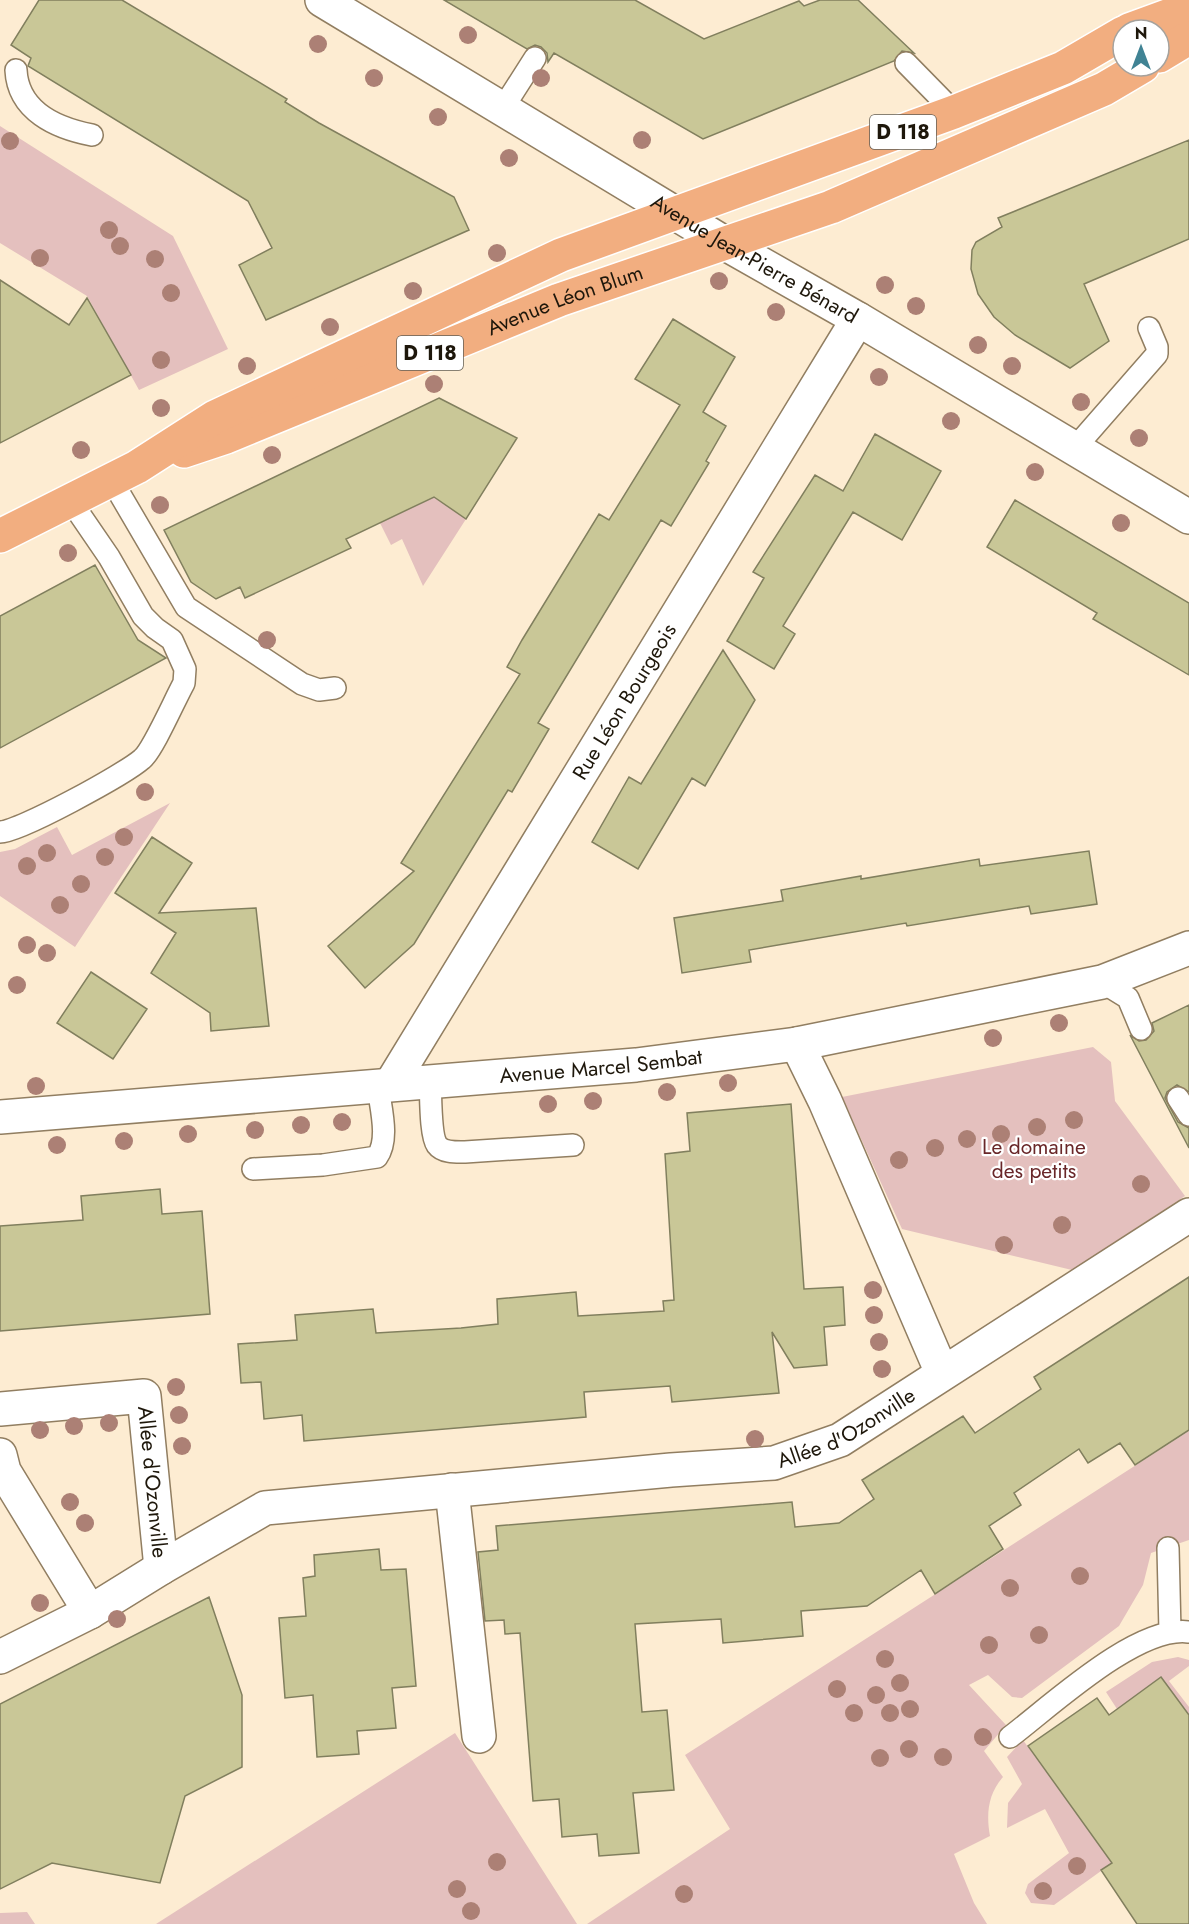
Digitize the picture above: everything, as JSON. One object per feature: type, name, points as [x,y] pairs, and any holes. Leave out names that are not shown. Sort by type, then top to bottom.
[{"type":"main road","points":[[1162,18],[1189,8]]},
{"type":"main road","points":[[1171,49],[1189,38]]},
{"type":"main road","name":"D 118","points":[[676,212],[829,160],[954,112],[1063,68],[1111,40]]},
{"type":"main road","name":"D 118","points":[[726,244],[831,207],[1104,89],[1123,78]]},
{"type":"main road","name":"Avenue Léon Blum","points":[[0,536],[124,473],[215,417],[561,255],[676,212]]},
{"type":"main road","name":"Avenue Léon Blum","points":[[124,473],[226,437],[559,300],[726,244]]},
{"type":"street","name":"Avenue Jean-Pierre Bénard","points":[[322,0],[726,244],[858,319],[1189,517]]},
{"type":"street","name":"Rue Léon Bourgeois","points":[[385,1085],[858,319]]},
{"type":"street","name":"Avenue Marcel Sembat","points":[[0,1117],[636,1065],[797,1044],[1102,982],[1189,948]]},
{"type":"street","points":[[797,1044],[825,1101],[942,1373]]},
{"type":"street","name":"Allée d'Ozonville","points":[[0,1657],[90,1612],[264,1508],[774,1463],[840,1440],[1189,1215]]},
{"type":"street","name":"Allée d'Ozonville","points":[[0,1409],[144,1396],[161,1568]]},
{"type":"street","points":[[0,1455],[3,1471],[90,1612]]},
{"type":"street","points":[[452,1490],[479,1736]]},
{"type":"lane","points":[[503,108],[535,58]]},
{"type":"lane","points":[[906,63],[954,112]]},
{"type":"lane","points":[[16,70],[17,84],[26,104],[70,131],[92,135]]},
{"type":"lane","points":[[1074,449],[1157,354],[1157,347],[1149,328]]},
{"type":"lane","points":[[124,473],[186,607],[302,684],[320,690],[335,688]]},
{"type":"lane","points":[[0,832],[10,832],[38,818],[144,759],[184,683],[185,669],[172,640],[154,628],[143,616],[108,557],[70,500]]},
{"type":"lane","points":[[1102,982],[1128,998],[1141,1029]]},
{"type":"lane","points":[[430,1081],[435,1139],[437,1145],[449,1151],[573,1145]]},
{"type":"lane","points":[[253,1169],[323,1165],[377,1157],[382,1150],[385,1085]]},
{"type":"lane","points":[[1010,1737],[1124,1651],[1179,1632],[1168,1548]]},
{"type":"green space","points":[[0,126],[173,236],[228,349],[139,390],[87,296],[0,243]]},
{"type":"green space","points":[[434,497],[466,519],[423,586],[402,539],[391,545],[380,523]]},
{"type":"green space","points":[[170,803],[75,947],[0,896],[0,852],[15,849],[57,827],[72,855]]},
{"type":"green space","name":"Le domaine des petits","points":[[1093,1047],[1111,1062],[1115,1101],[1185,1196],[1072,1270],[902,1229],[842,1097]]},
{"type":"green space","points":[[1189,1431],[1189,1540],[1151,1553],[1143,1585],[1119,1626],[1022,1698],[1012,1697],[988,1675],[969,1685],[1006,1725],[984,1751],[1003,1777],[994,1790],[989,1805],[990,1836],[954,1854],[974,1903],[987,1924],[587,1924],[730,1829],[685,1755]]},
{"type":"green space","points":[[1178,1657],[1189,1660],[1189,1666],[1169,1681],[1189,1707],[1189,1715],[1161,1677],[1117,1709],[1106,1692],[1152,1662]]},
{"type":"green space","points":[[455,1733],[577,1924],[156,1924]]},
{"type":"green space","points":[[1023,1740],[1112,1863],[1054,1905],[1031,1903],[1025,1893],[1028,1884],[1069,1853],[1045,1809],[1007,1828],[1008,1803],[1022,1784],[1007,1757]]},
{"type":"green space","points":[[27,1912],[35,1924],[0,1924],[0,1913]]},
{"type":"building","points":[[39,0],[122,0],[287,99],[285,102],[319,123],[454,197],[469,230],[266,320],[239,265],[272,248],[248,201],[28,66],[31,58],[11,45]]},
{"type":"building","points":[[444,0],[635,0],[704,39],[799,1],[804,6],[820,0],[858,0],[914,53],[902,51],[894,61],[703,139],[554,53],[548,62],[547,53],[541,47],[535,45],[527,49]]},
{"type":"building","points":[[1189,140],[1189,239],[1084,284],[1109,341],[1070,368],[1015,335],[994,317],[978,294],[971,269],[972,250],[976,242],[1002,227],[998,218]]},
{"type":"building","points":[[0,280],[69,325],[87,298],[131,375],[0,443]]},
{"type":"building","points":[[673,319],[735,357],[703,412],[726,426],[706,461],[709,463],[671,526],[661,520],[538,723],[549,729],[512,792],[508,790],[414,944],[365,988],[328,946],[414,871],[401,863],[520,674],[507,667],[522,640],[599,514],[609,520],[680,405],[635,379]]},
{"type":"building","points":[[439,398],[517,438],[466,519],[434,497],[346,539],[351,548],[245,598],[240,587],[216,599],[191,582],[164,530]]},
{"type":"building","points":[[875,434],[941,471],[902,540],[853,512],[783,626],[795,634],[774,669],[727,641],[764,578],[753,572],[815,475],[843,491]]},
{"type":"building","points":[[1015,500],[1189,603],[1189,675],[1093,619],[1097,613],[987,547]]},
{"type":"building","points":[[95,565],[138,640],[166,658],[0,748],[0,616]]},
{"type":"building","points":[[723,650],[755,700],[705,786],[692,778],[638,869],[592,842],[629,777],[641,784]]},
{"type":"building","points":[[152,837],[192,863],[159,913],[256,908],[269,1026],[211,1031],[210,1013],[151,973],[176,933],[115,893]]},
{"type":"building","points":[[1089,851],[1097,904],[1031,914],[1029,906],[907,926],[906,923],[749,950],[751,962],[682,973],[674,918],[783,901],[781,890],[861,876],[861,879],[979,859],[980,866]]},
{"type":"building","points":[[91,972],[147,1009],[113,1059],[57,1023]]},
{"type":"building","points":[[1189,1005],[1189,1092],[1177,1085],[1167,1092],[1165,1098],[1178,1122],[1189,1128],[1189,1148],[1130,1035],[1139,1041],[1146,1040],[1154,1031],[1152,1023]]},
{"type":"building","points":[[791,1104],[804,1289],[843,1287],[845,1325],[824,1327],[827,1365],[794,1368],[772,1332],[779,1393],[672,1402],[670,1386],[584,1392],[586,1417],[304,1441],[302,1415],[264,1419],[261,1382],[241,1383],[238,1344],[297,1340],[295,1315],[373,1309],[376,1333],[461,1328],[498,1324],[497,1299],[576,1292],[578,1316],[664,1311],[663,1301],[674,1300],[665,1154],[690,1151],[687,1113]]},
{"type":"building","points":[[160,1189],[162,1214],[202,1211],[210,1314],[0,1331],[0,1226],[83,1220],[81,1196]]},
{"type":"building","points":[[1189,1277],[1189,1430],[1135,1465],[1120,1443],[1088,1463],[1079,1449],[1014,1493],[1021,1505],[989,1526],[1003,1549],[935,1594],[921,1570],[867,1606],[801,1611],[803,1636],[723,1643],[721,1619],[635,1624],[642,1712],[667,1710],[674,1790],[633,1793],[639,1853],[599,1856],[597,1834],[562,1837],[559,1799],[533,1801],[520,1633],[505,1634],[504,1620],[485,1621],[478,1552],[498,1550],[496,1526],[792,1502],[795,1527],[839,1523],[874,1499],[862,1480],[963,1416],[975,1433],[1041,1389],[1034,1377]]},
{"type":"building","points":[[379,1549],[381,1570],[406,1569],[416,1686],[392,1688],[396,1728],[357,1731],[359,1754],[317,1757],[313,1695],[285,1698],[279,1618],[306,1616],[303,1578],[315,1576],[314,1555]]},
{"type":"building","points":[[209,1597],[242,1695],[242,1767],[185,1796],[160,1883],[52,1863],[0,1889],[0,1704]]},
{"type":"building","points":[[1161,1677],[1189,1715],[1189,1924],[1137,1924],[1101,1870],[1112,1863],[1028,1746],[1097,1698],[1109,1715]]}]
